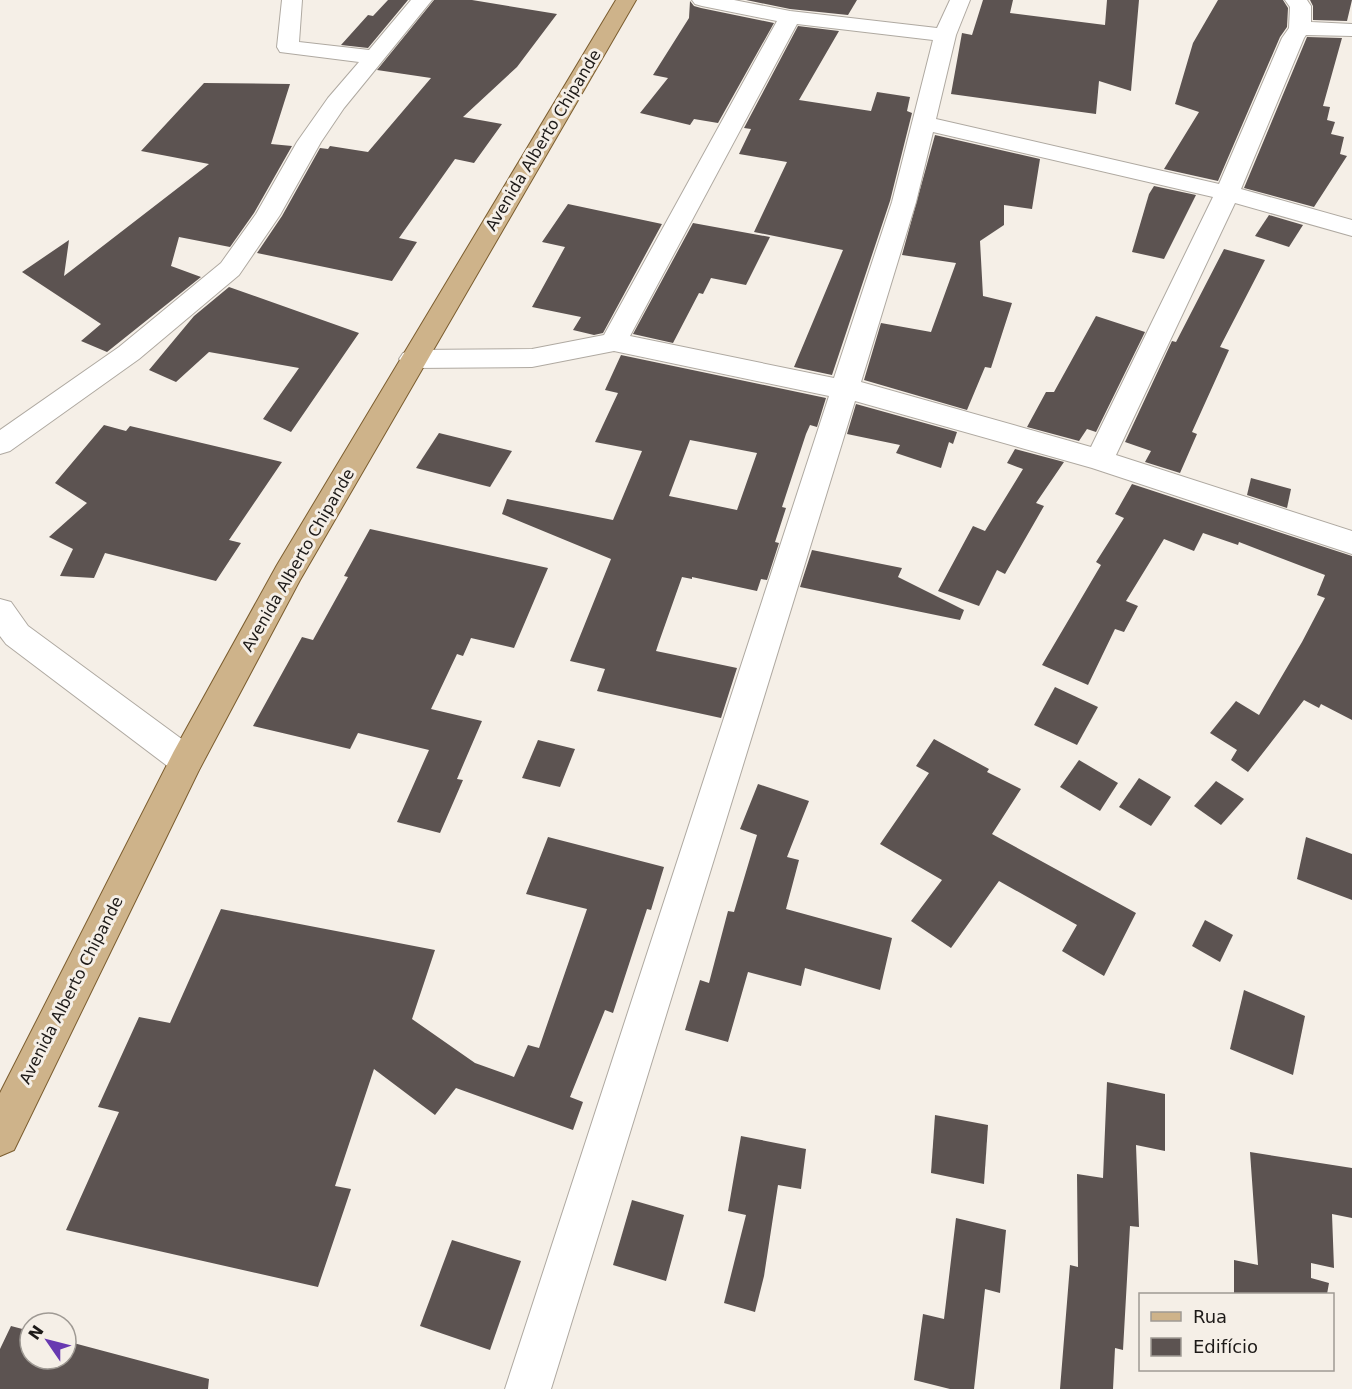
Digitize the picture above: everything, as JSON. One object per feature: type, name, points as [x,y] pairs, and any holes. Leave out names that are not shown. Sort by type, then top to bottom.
[{"type":"main road","name":"Avenida Alberto Chipande","points":[[0,1136],[186,760],[288,573],[626,0]]},
{"type":"street","points":[[292,0],[288,47],[375,57]]},
{"type":"street","points":[[0,444],[129,353],[230,268],[268,215],[309,142],[336,104],[422,0]]},
{"type":"street","points":[[702,0],[790,17],[945,35]]},
{"type":"street","points":[[528,1389],[904,202],[945,35],[960,0]]},
{"type":"street","points":[[1099,460],[1227,193],[1293,38],[1300,27],[1301,6],[1295,0]]},
{"type":"street","points":[[614,342],[790,17]]},
{"type":"street","points":[[1300,27],[1352,30]]},
{"type":"street","points":[[924,123],[1227,193],[1352,228]]},
{"type":"street","points":[[413,359],[532,358],[614,342],[869,393],[926,412],[1099,460],[1352,543]]},
{"type":"street","points":[[0,611],[17,635],[186,760]]},
{"type":"building","points":[[388,0],[408,0],[368,48],[341,45],[368,15],[373,16]]},
{"type":"building","points":[[434,0],[472,0],[557,14],[517,67],[463,117],[502,124],[474,163],[455,159],[399,238],[417,242],[392,281],[257,253],[282,216],[320,148],[328,149],[330,146],[368,152],[431,78],[377,70]]},
{"type":"building","points":[[746,0],[857,0],[848,15],[790,9]]},
{"type":"building","points":[[983,0],[1013,0],[1010,13],[1105,25],[1107,0],[1139,0],[1131,91],[1099,81],[1096,114],[951,94],[962,33],[972,35]]},
{"type":"building","points":[[1218,0],[1283,0],[1288,8],[1287,27],[1280,37],[1218,181],[1164,169],[1199,112],[1175,104],[1193,43]]},
{"type":"building","points":[[1310,0],[1352,0],[1347,21],[1313,20],[1313,6]]},
{"type":"building","points":[[690,1],[694,6],[701,8],[774,23],[718,123],[694,119],[690,125],[640,113],[668,78],[653,75],[689,18]]},
{"type":"building","points":[[798,26],[839,31],[799,100],[871,111],[877,92],[910,97],[907,111],[912,113],[890,201],[832,375],[794,367],[843,250],[754,232],[787,162],[739,154],[751,129],[744,128]]},
{"type":"building","points":[[1307,37],[1342,38],[1323,106],[1330,107],[1327,120],[1335,122],[1331,134],[1344,137],[1340,154],[1347,156],[1314,207],[1244,188]]},
{"type":"building","points":[[204,83],[290,84],[271,144],[292,146],[254,213],[230,247],[179,237],[171,266],[201,277],[107,352],[81,341],[101,324],[22,272],[69,240],[64,276],[209,164],[141,151]]},
{"type":"building","points":[[935,135],[1040,159],[1032,209],[1004,205],[1004,225],[980,241],[983,296],[1012,303],[991,368],[985,367],[967,410],[864,380],[881,323],[931,332],[956,263],[902,255]]},
{"type":"building","points":[[1154,186],[1196,195],[1164,259],[1132,252],[1149,194]]},
{"type":"building","points":[[568,204],[662,224],[603,333],[594,335],[573,330],[581,317],[532,307],[565,247],[542,242]]},
{"type":"building","points":[[1269,215],[1303,225],[1289,247],[1255,236]]},
{"type":"building","points":[[693,223],[770,237],[746,285],[711,278],[703,294],[699,293],[673,343],[633,334]]},
{"type":"building","points":[[1224,249],[1265,260],[1220,347],[1229,350],[1192,432],[1197,434],[1180,473],[1145,462],[1151,451],[1125,442],[1172,341],[1176,342]]},
{"type":"building","points":[[229,287],[359,333],[291,432],[263,419],[299,368],[209,352],[176,382],[149,370],[194,316]]},
{"type":"building","points":[[1096,316],[1145,332],[1096,432],[1087,429],[1079,441],[1027,427],[1046,392],[1054,392]]},
{"type":"building","points":[[621,355],[826,398],[817,427],[810,425],[806,434],[782,507],[786,508],[775,542],[779,543],[767,580],[761,579],[757,591],[692,577],[692,579],[682,577],[656,651],[737,668],[721,718],[597,691],[605,669],[570,661],[611,559],[502,514],[507,499],[613,520],[642,451],[595,442],[618,393],[605,390]],"holes":[[[690,440],[757,453],[737,510],[669,496]]]},
{"type":"building","points":[[856,404],[957,432],[953,444],[949,442],[941,468],[896,453],[900,445],[847,434]]},
{"type":"building","points":[[104,425],[126,431],[130,426],[282,462],[229,540],[241,543],[216,581],[105,553],[94,578],[60,576],[73,549],[49,537],[87,503],[55,483]]},
{"type":"building","points":[[439,433],[512,451],[490,487],[416,468]]},
{"type":"building","points":[[1015,449],[1064,462],[1036,503],[1044,506],[1005,574],[997,570],[979,606],[938,591],[973,526],[985,531],[1023,469],[1007,463]]},
{"type":"building","points":[[1251,478],[1291,489],[1287,508],[1247,495]]},
{"type":"building","points":[[1132,484],[1352,556],[1352,720],[1321,704],[1319,708],[1304,700],[1248,772],[1231,760],[1237,750],[1210,733],[1236,701],[1259,715],[1325,598],[1317,595],[1325,575],[1239,542],[1238,545],[1203,533],[1194,551],[1164,539],[1126,601],[1138,606],[1124,632],[1115,629],[1088,685],[1042,665],[1101,565],[1096,562],[1124,518],[1115,514]]},
{"type":"building","points":[[370,529],[548,568],[514,648],[471,638],[463,656],[457,654],[431,709],[482,721],[457,779],[463,780],[440,833],[397,822],[429,750],[358,733],[350,749],[253,726],[302,637],[313,640],[348,577],[344,576]]},
{"type":"building","points":[[812,550],[902,568],[898,577],[964,610],[960,620],[800,587]]},
{"type":"building","points":[[1055,687],[1098,707],[1077,745],[1034,725]]},
{"type":"building","points":[[934,739],[989,769],[987,772],[1021,789],[992,834],[1136,913],[1104,976],[1062,951],[1077,925],[999,881],[951,948],[911,921],[942,880],[880,844],[929,773],[916,766]]},
{"type":"building","points":[[538,740],[575,749],[560,787],[522,778]]},
{"type":"building","points":[[1079,760],[1118,783],[1100,811],[1060,787]]},
{"type":"building","points":[[1139,778],[1171,797],[1151,826],[1119,807]]},
{"type":"building","points":[[1216,781],[1244,799],[1221,825],[1194,806]]},
{"type":"building","points":[[758,784],[809,801],[787,857],[799,860],[786,909],[892,938],[880,990],[805,968],[801,986],[748,972],[728,1042],[685,1030],[700,980],[709,983],[728,911],[734,912],[757,835],[740,829]]},
{"type":"building","points":[[548,837],[664,867],[651,910],[647,909],[613,1013],[605,1010],[570,1097],[583,1102],[573,1130],[456,1088],[435,1115],[374,1069],[335,1186],[351,1189],[318,1287],[66,1230],[119,1112],[98,1107],[139,1017],[170,1023],[221,909],[435,950],[412,1019],[475,1063],[514,1077],[528,1045],[539,1048],[587,909],[526,894]]},
{"type":"building","points":[[1306,837],[1352,854],[1352,900],[1297,879]]},
{"type":"building","points":[[1205,920],[1233,935],[1220,962],[1192,946]]},
{"type":"building","points":[[1244,990],[1305,1016],[1293,1075],[1230,1049]]},
{"type":"building","points":[[1107,1082],[1165,1094],[1165,1151],[1136,1145],[1139,1227],[1130,1226],[1123,1350],[1115,1348],[1113,1389],[1060,1389],[1070,1265],[1078,1267],[1077,1174],[1103,1178]]},
{"type":"building","points":[[935,1115],[988,1125],[984,1184],[931,1173]]},
{"type":"building","points":[[741,1136],[806,1149],[801,1189],[778,1185],[764,1276],[755,1312],[724,1303],[746,1215],[728,1211]]},
{"type":"building","points":[[1250,1152],[1352,1168],[1352,1218],[1332,1214],[1334,1268],[1311,1263],[1311,1278],[1329,1283],[1327,1293],[1234,1293],[1234,1260],[1258,1265]]},
{"type":"building","points":[[632,1200],[684,1215],[666,1281],[613,1265]]},
{"type":"building","points":[[956,1218],[1006,1230],[1000,1293],[985,1289],[974,1389],[950,1389],[914,1380],[923,1314],[944,1319]]},
{"type":"building","points":[[452,1240],[521,1261],[490,1350],[420,1326]]},
{"type":"building","points":[[11,1326],[18,1328],[18,1371],[78,1371],[78,1344],[209,1379],[208,1389],[0,1389],[0,1349]]}]
